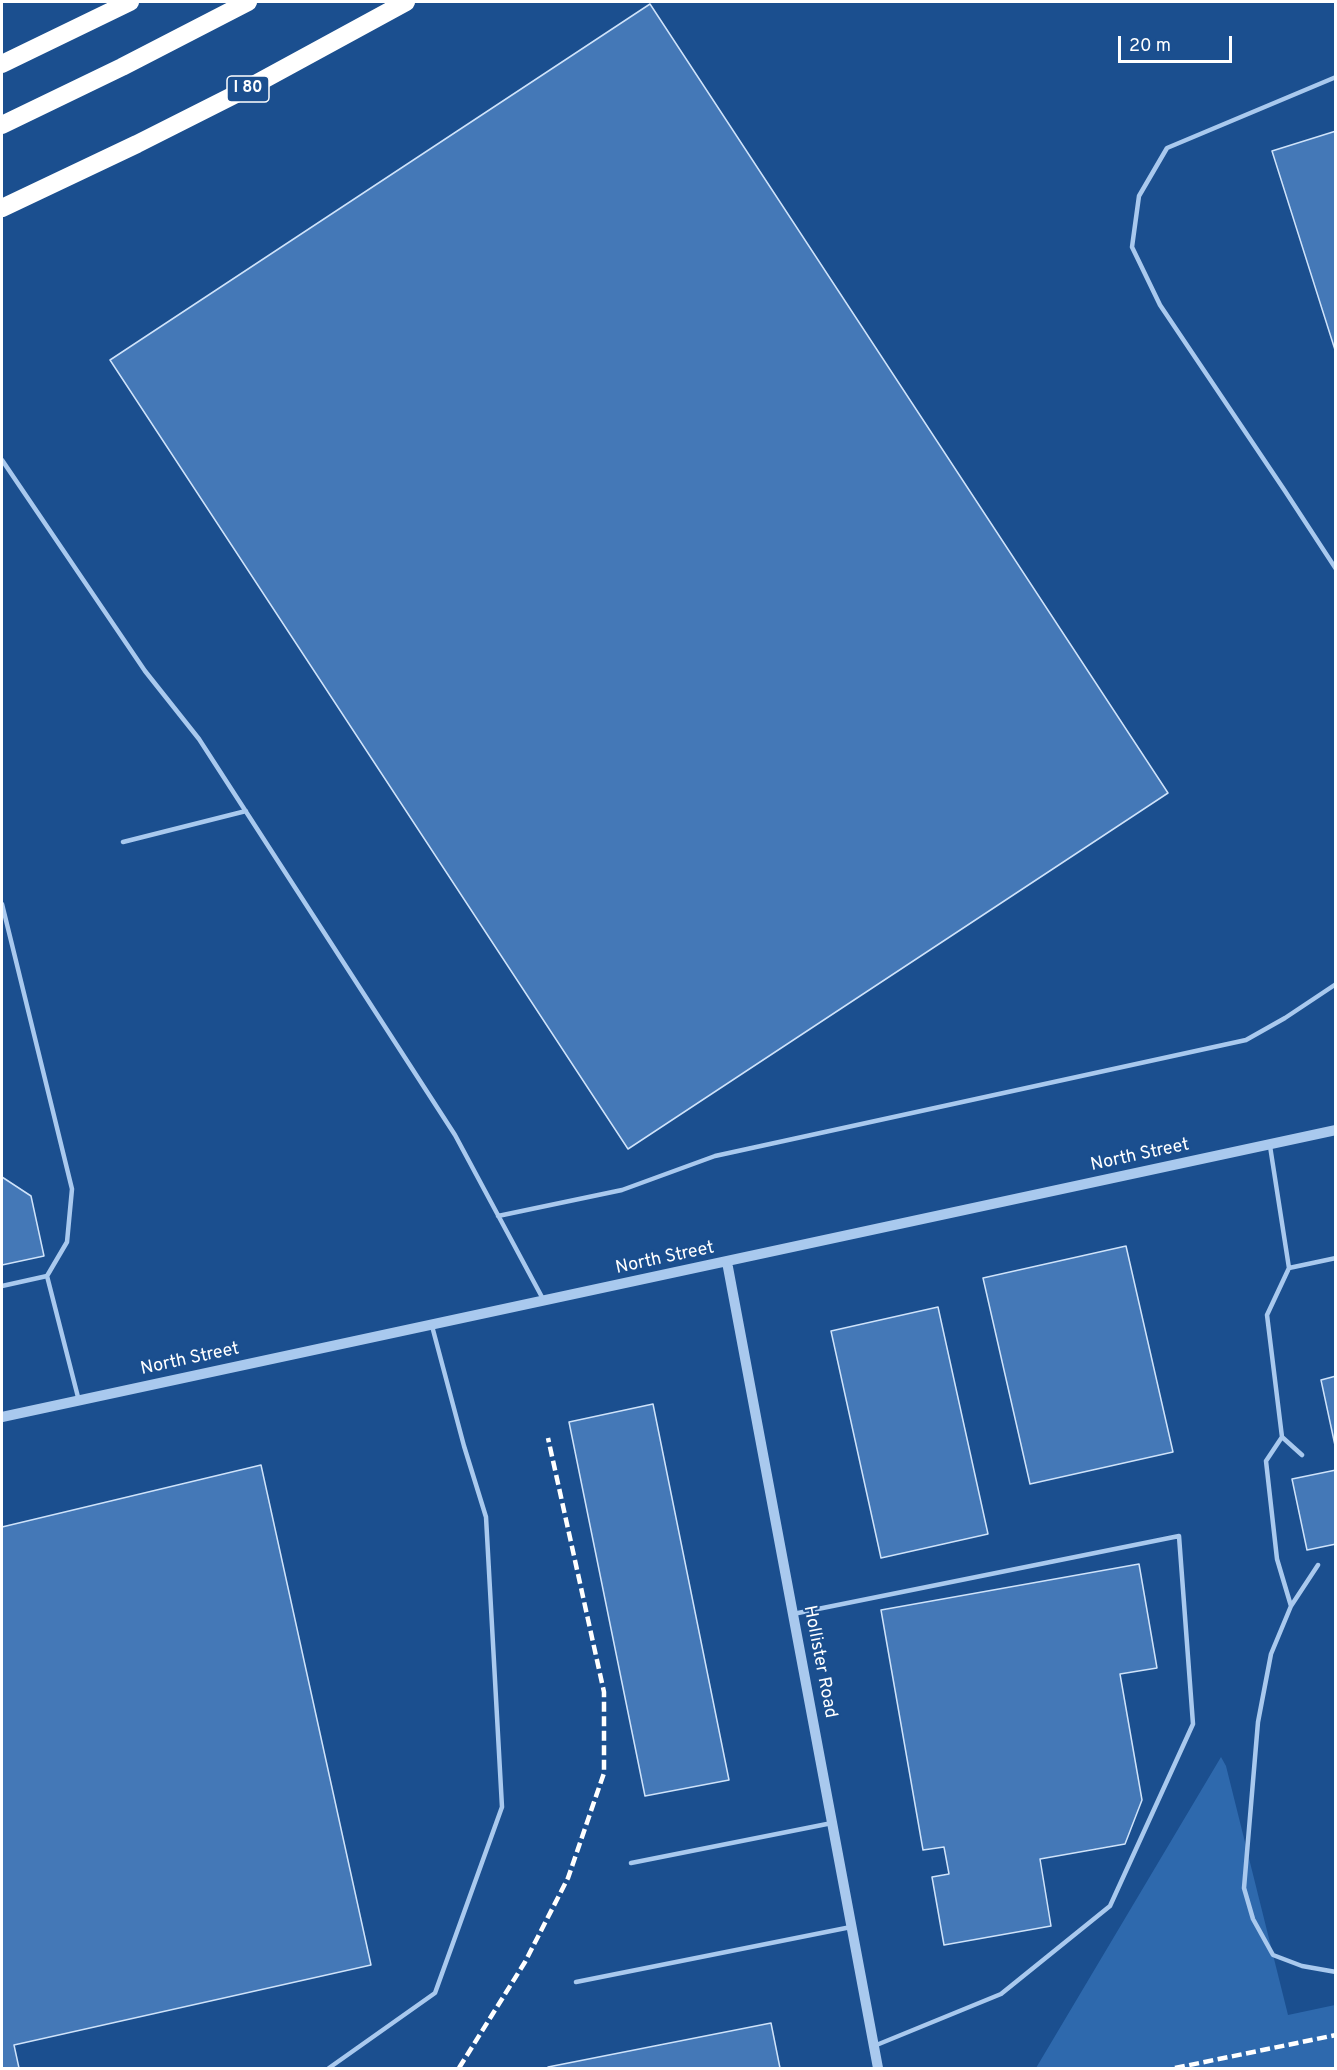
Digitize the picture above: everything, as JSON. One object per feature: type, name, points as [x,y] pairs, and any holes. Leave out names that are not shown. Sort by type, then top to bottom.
[{"type":"highway","points":[[2,64],[130,2]]},
{"type":"highway","points":[[2,125],[248,2]]},
{"type":"highway","name":"I 80","points":[[2,208],[250,87],[406,2]]},
{"type":"highway","points":[[2,221],[85,169]]},
{"type":"street","name":"North Street","points":[[2,1417],[1335,1130]]},
{"type":"street","name":"Hollister Road","points":[[727,1262],[878,2068]]},
{"type":"lane","points":[[1335,77],[1167,148],[1139,196],[1132,247],[1160,305],[1335,569]]},
{"type":"lane","points":[[2,460],[145,671],[199,739],[246,811],[455,1136],[544,1301]]},
{"type":"lane","points":[[123,842],[246,811]]},
{"type":"lane","points":[[2,904],[72,1189],[68,1242],[47,1276],[2,1286]]},
{"type":"lane","points":[[498,1216],[622,1190],[715,1156],[1246,1040],[1285,1018],[1335,984]]},
{"type":"lane","points":[[1269,1144],[1289,1268],[1267,1315],[1282,1437],[1266,1461],[1277,1559],[1291,1606]]},
{"type":"lane","points":[[1289,1268],[1335,1258]]},
{"type":"lane","points":[[47,1276],[79,1401]]},
{"type":"lane","points":[[329,2068],[435,1993],[502,1807],[486,1517],[464,1446],[432,1326]]},
{"type":"lane","points":[[1282,1437],[1302,1455]]},
{"type":"lane","points":[[793,1614],[1179,1536],[1192,1724],[1110,1906],[1001,1994],[874,2046]]},
{"type":"lane","points":[[1318,1565],[1291,1606],[1270,1654],[1258,1722],[1244,1888],[1253,1919],[1274,1954],[1302,1966],[1335,1972]]},
{"type":"lane","points":[[631,1863],[832,1822]]},
{"type":"lane","points":[[576,1982],[852,1927]]},
{"type":"shaded area","points":[[1221,1757],[1226,1766],[1288,2015],[1335,2005],[1335,2068],[1036,2068]]},
{"type":"building","points":[[650,4],[1168,793],[628,1149],[110,360]]},
{"type":"building","points":[[1336,131],[1336,353],[1272,151]]},
{"type":"building","points":[[2,1177],[31,1196],[44,1256],[2,1265]]},
{"type":"building","points":[[1126,1246],[1173,1452],[1030,1484],[983,1278]]},
{"type":"building","points":[[938,1307],[988,1534],[881,1558],[831,1331]]},
{"type":"building","points":[[1336,1376],[1336,1450],[1321,1380]]},
{"type":"building","points":[[653,1404],[729,1780],[645,1796],[569,1422]]},
{"type":"building","points":[[261,1465],[371,1965],[14,2045],[19,2068],[2,2068],[2,1527]]},
{"type":"building","points":[[1336,1470],[1336,1544],[1307,1550],[1292,1479]]},
{"type":"building","points":[[1139,1564],[1157,1668],[1120,1674],[1142,1800],[1125,1844],[1040,1859],[1051,1926],[944,1945],[932,1877],[949,1874],[944,1847],[923,1850],[881,1610]]},
{"type":"building","points":[[771,2023],[780,2068],[548,2068],[548,2067]]},
{"type":"railway","points":[[459,2068],[525,1962],[568,1878],[604,1773],[604,1692],[548,1438]]},
{"type":"railway","points":[[1175,2068],[1336,2035]]}]
